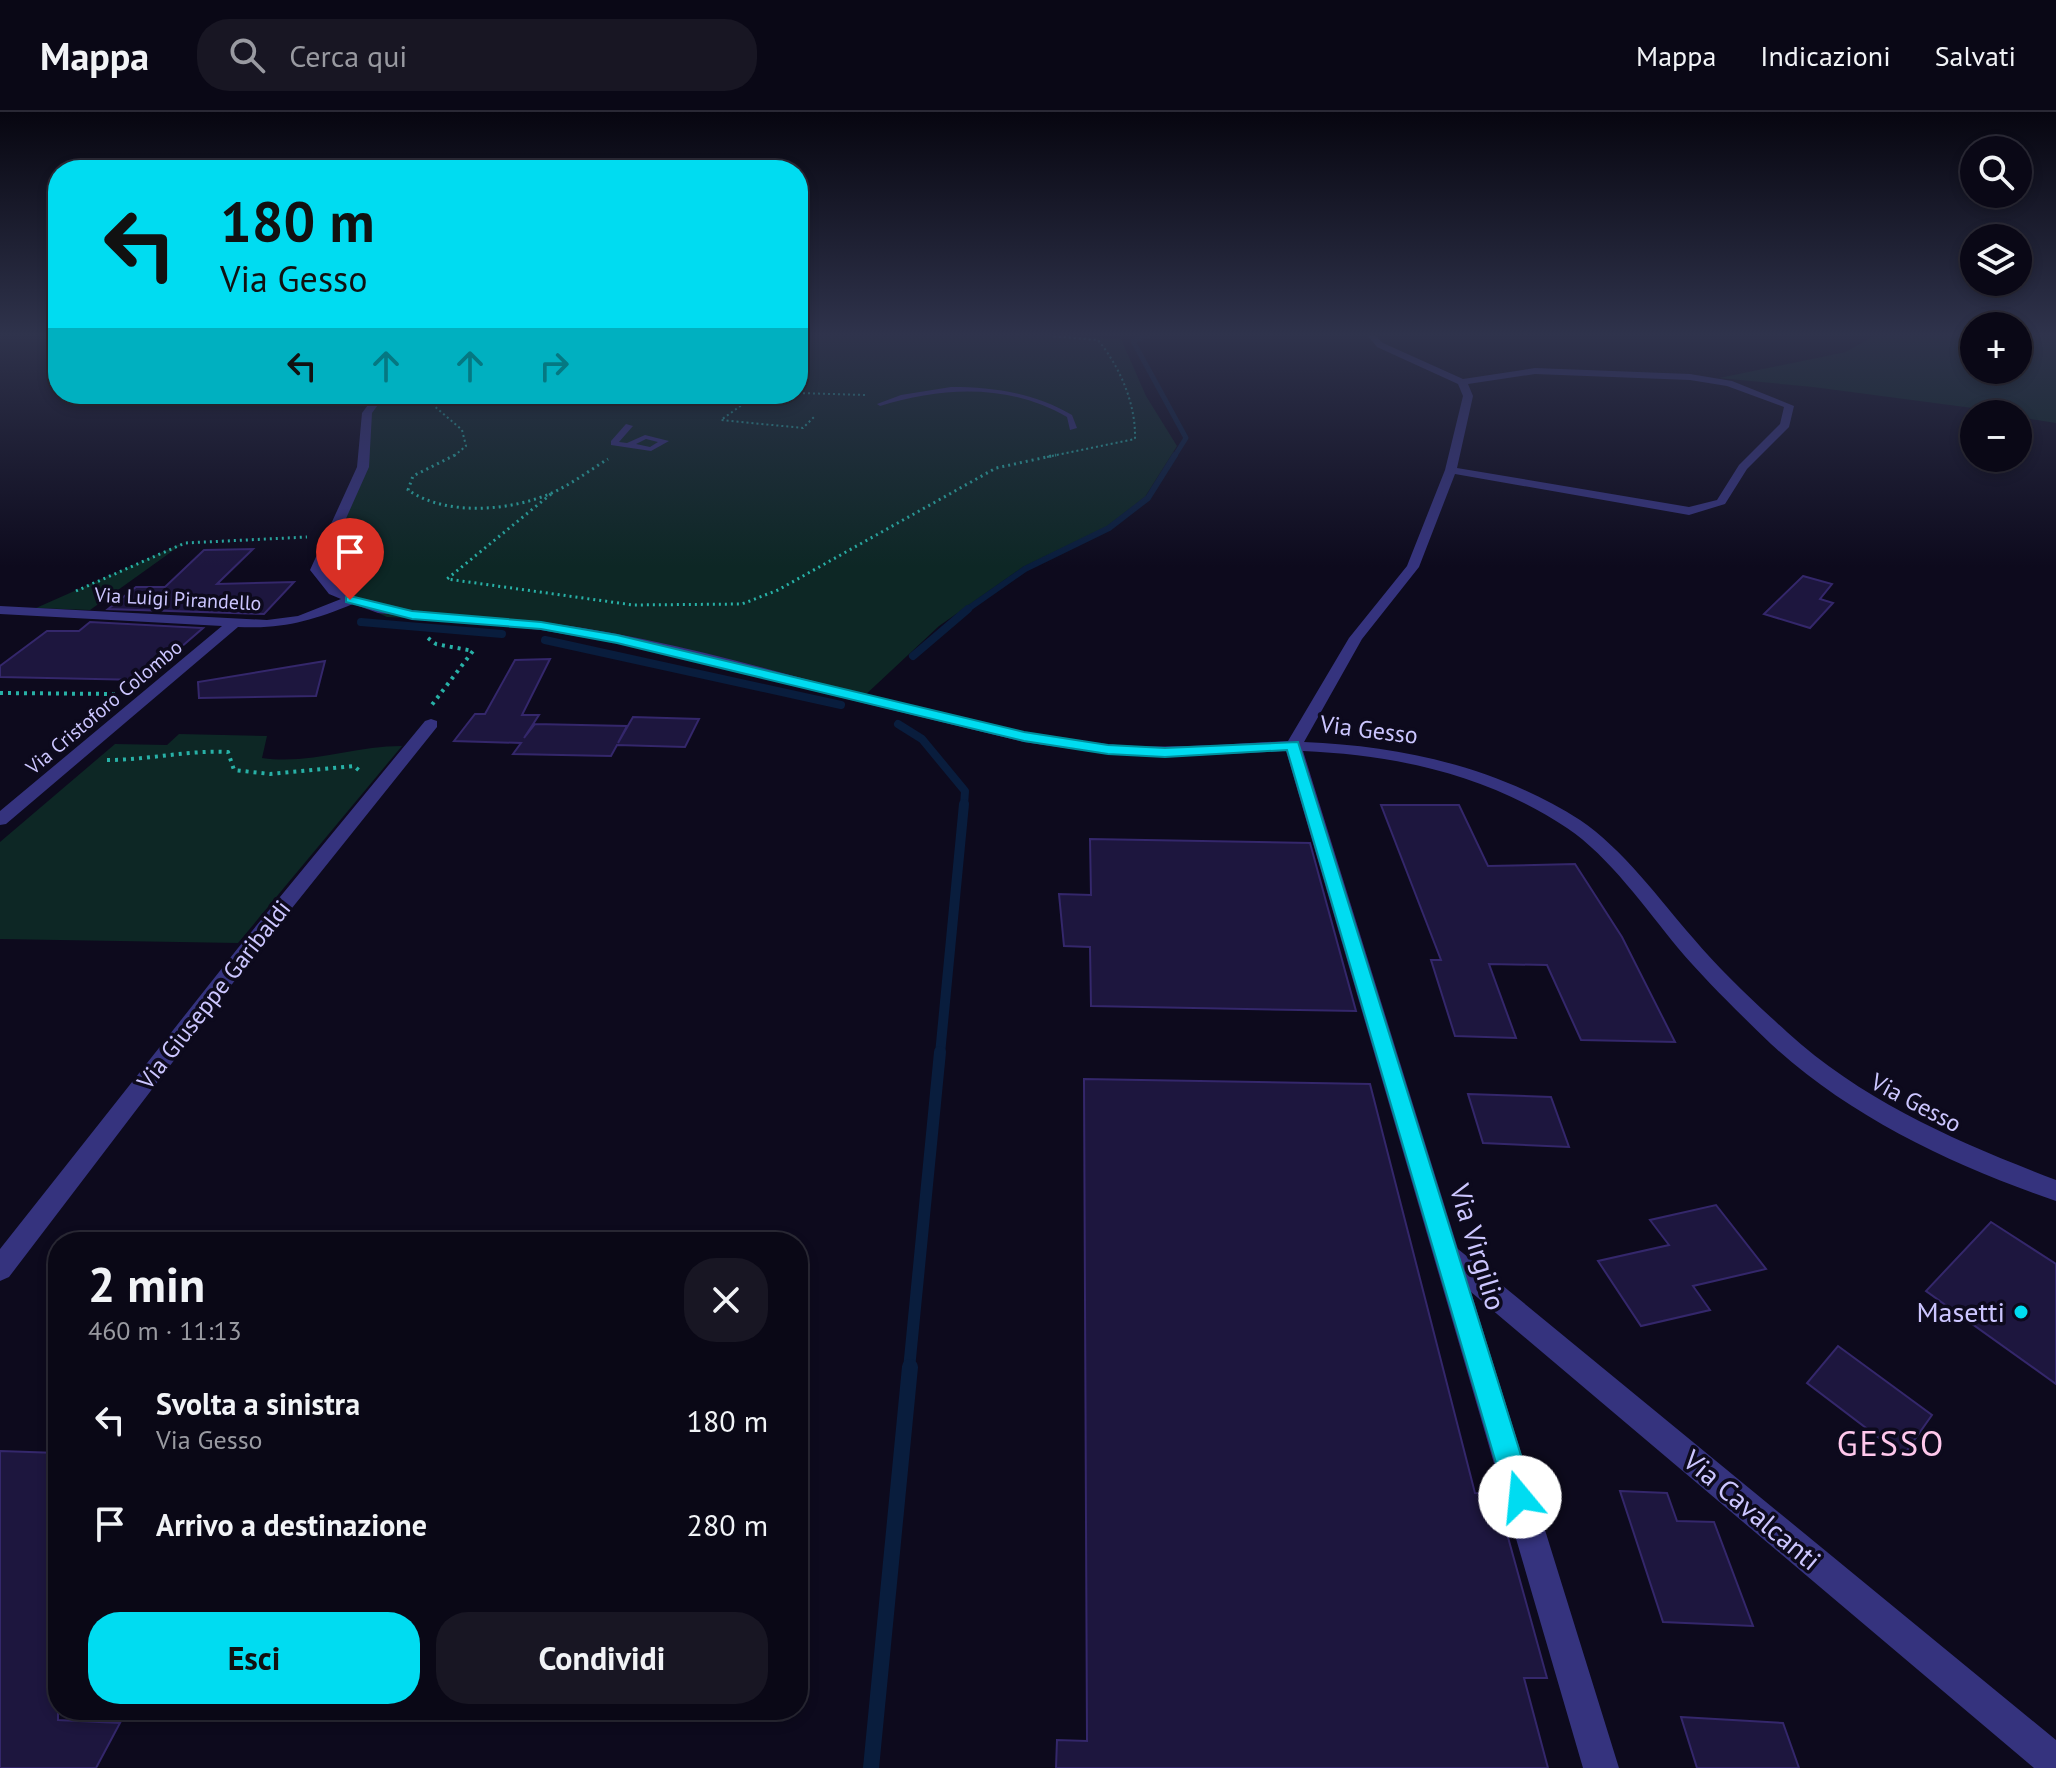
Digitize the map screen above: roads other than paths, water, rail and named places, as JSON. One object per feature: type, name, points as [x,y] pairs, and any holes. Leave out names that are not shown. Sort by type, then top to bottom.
[{"type":"street","name":"Via Gesso","points":[[367,413],[363,467],[316,570],[334,591],[350,600],[412,615],[541,626],[617,639],[1038,739],[1108,749],[1165,752],[1293,746],[1418,758],[1495,783],[1575,825],[1634,880],[1688,946],[1780,1039],[1850,1095],[1954,1151],[2056,1191]]},
{"type":"street","points":[[1293,746],[1356,638],[1413,567],[1451,470],[1464,413]]},
{"type":"street","points":[[1451,470],[1689,511],[1721,502],[1743,467],[1785,425],[1787,413]]},
{"type":"street","name":"Via Luigi Pirandello","points":[[0,610],[234,623],[301,620],[350,600]]},
{"type":"street","name":"Via Cristoforo Colombo","points":[[0,820],[234,623]]},
{"type":"street","name":"Via Giuseppe Garibaldi","points":[[0,1269],[429,718]]},
{"type":"street","name":"Via Virgilio","points":[[1293,746],[1601,1768]]},
{"type":"street","name":"Via Cavalcanti","points":[[1448,1257],[2056,1763]]},
{"type":"lane","points":[[1065,413],[1070,416],[1073,428]]},
{"type":"lane","points":[[629,426],[614,443],[629,446]]},
{"type":"waterway","points":[[1172,413],[1186,438],[1174,457]]},
{"type":"waterway","points":[[965,611],[1025,569],[1109,528],[1148,498],[1175,455]]},
{"type":"waterway","points":[[913,656],[968,609]]},
{"type":"waterway","points":[[361,622],[502,634]]},
{"type":"waterway","points":[[545,640],[841,705]]},
{"type":"waterway","points":[[898,724],[922,739],[965,791],[964,806]]},
{"type":"waterway","points":[[940,1054],[964,804]]},
{"type":"waterway","points":[[909,1369],[940,1052]]},
{"type":"waterway","points":[[871,1768],[910,1367]]},
{"type":"place","name":"Masetti","points":[[2021,1312]]},
{"type":"district","name":"GESSO","points":[[1891,1444]]}]
